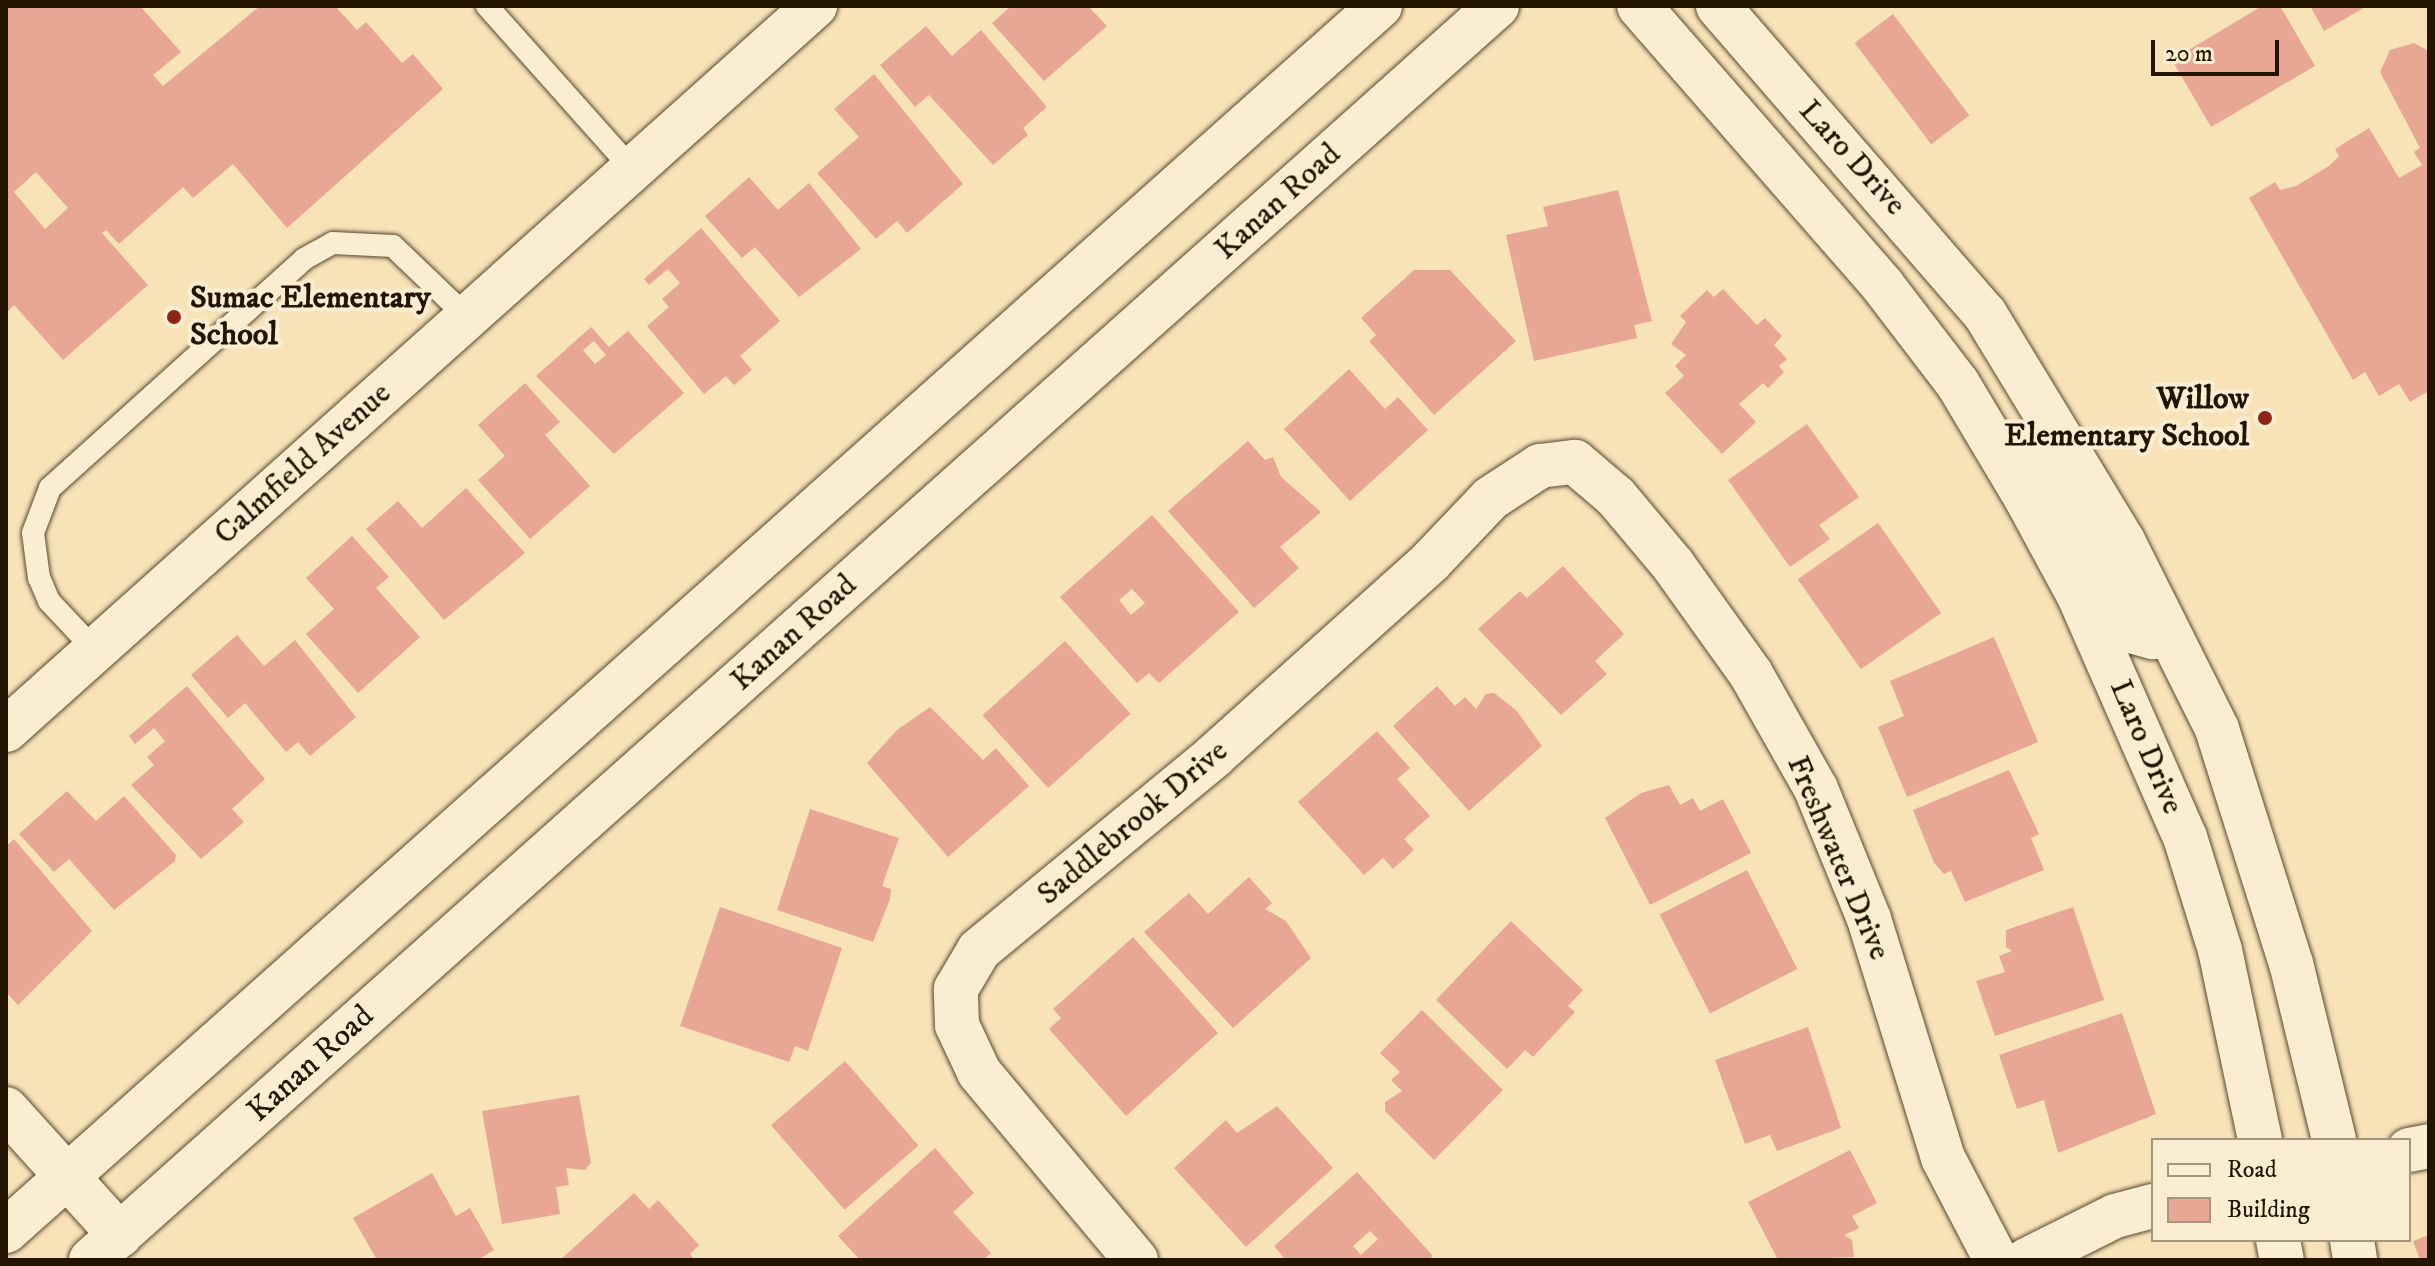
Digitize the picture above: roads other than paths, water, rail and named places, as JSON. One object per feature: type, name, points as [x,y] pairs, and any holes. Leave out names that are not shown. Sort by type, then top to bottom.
[{"type":"street","name":"Calmfield Avenue","points":[[6,730],[815,6]]},
{"type":"street","points":[[6,1231],[1380,6]]},
{"type":"street","name":"Kanan Road","points":[[106,1247],[1497,6]]},
{"type":"street","name":"Laro Drive","points":[[1639,6],[1883,286],[1958,384],[2079,596],[2185,837],[2220,950],[2260,1138]]},
{"type":"street","name":"Laro Drive","points":[[1718,6],[1985,314],[2123,541],[2217,729],[2291,963],[2334,1138]]},
{"type":"street","name":"Laro Drive","points":[[1958,384],[1993,402],[2018,426],[2135,632],[2175,645]]},
{"type":"street","name":"Saddlebrook Drive","points":[[1136,1260],[979,1072],[957,1025],[956,989],[979,950],[1214,756],[1430,562],[1491,498],[1540,466],[1575,462]]},
{"type":"street","name":"Freshwater Drive","points":[[1575,462],[1616,497],[1673,565],[1751,674],[1816,789],[1869,919],[1943,1158],[1996,1260]]},
{"type":"street","points":[[6,1109],[66,1177],[106,1247]]},
{"type":"street","points":[[2027,1260],[2115,1216],[2151,1207]]},
{"type":"lane","points":[[487,6],[632,169]]},
{"type":"lane","points":[[95,650],[49,601],[39,578],[33,533],[50,488],[304,259],[333,243],[393,246],[467,317]]},
{"type":"place","name":"Sumac Elementary School","points":[[174,317]]},
{"type":"place","name":"Willow Elementary School","points":[[2265,418]]}]
